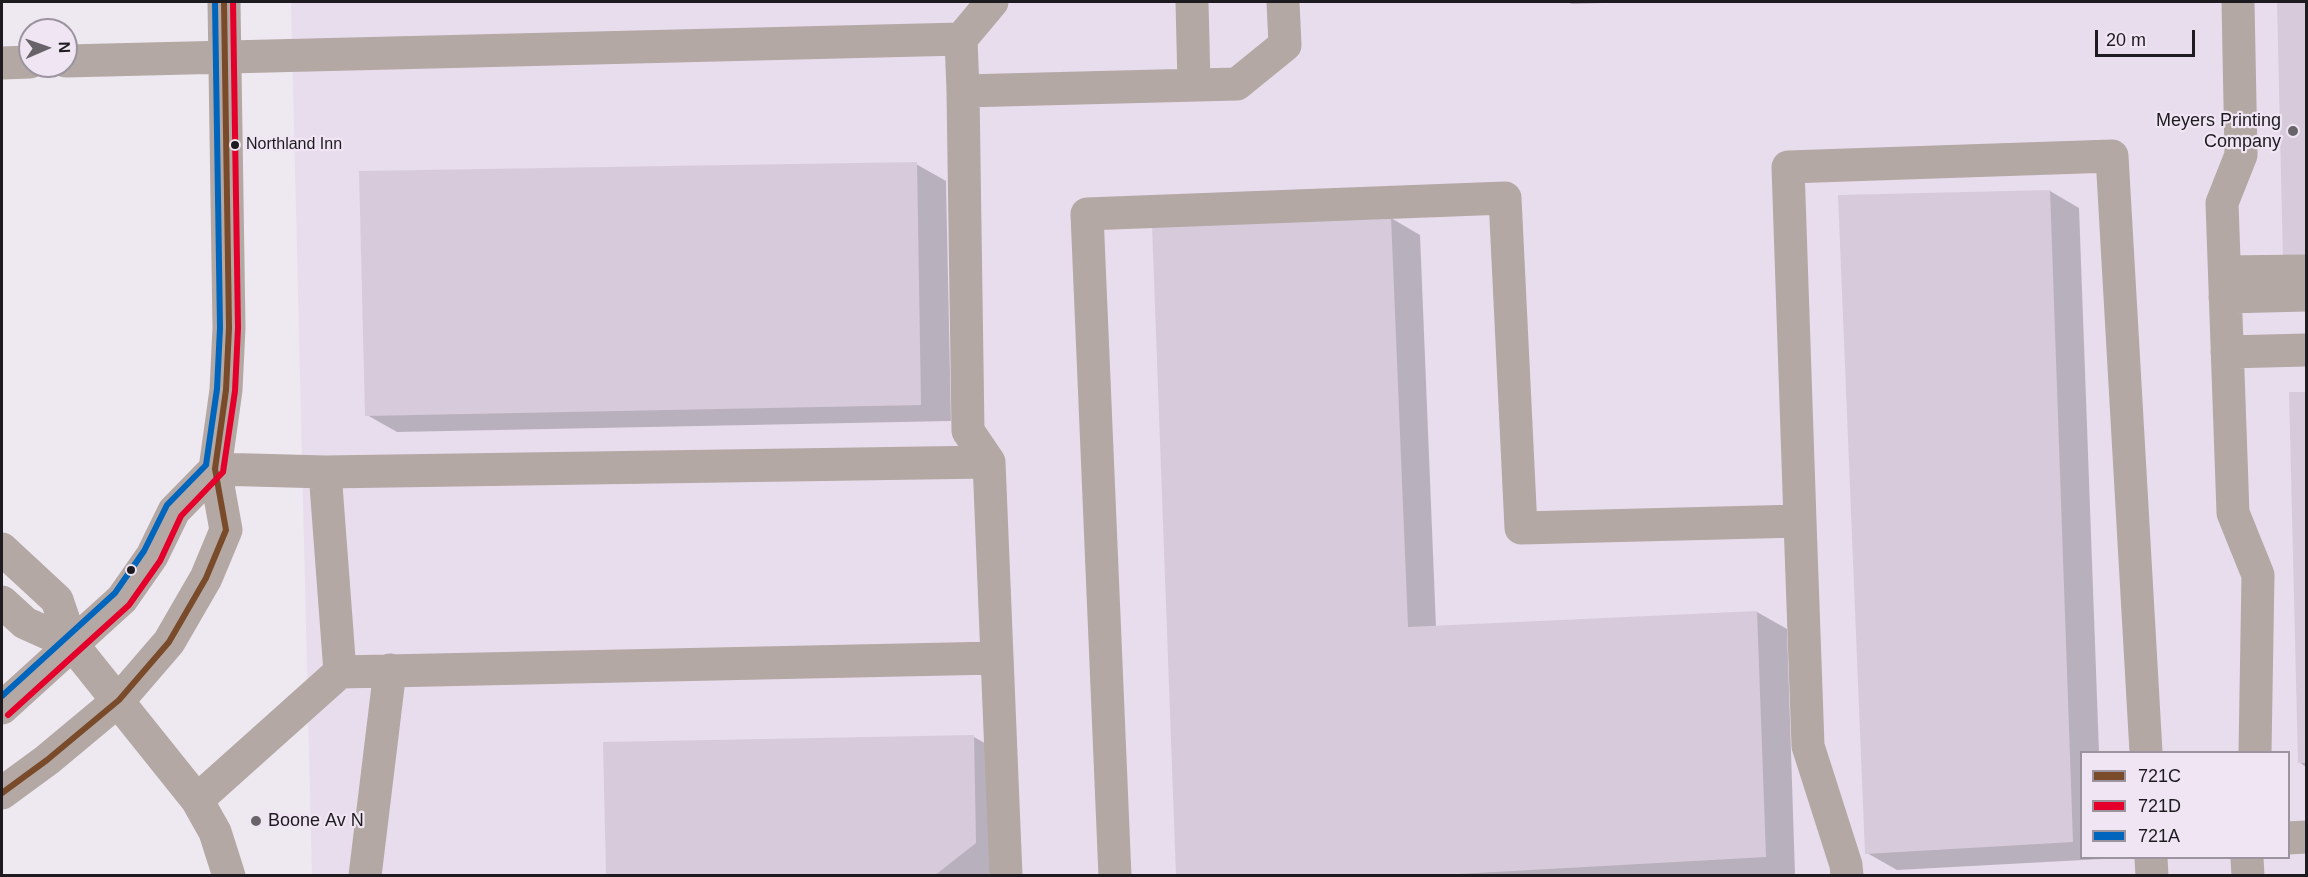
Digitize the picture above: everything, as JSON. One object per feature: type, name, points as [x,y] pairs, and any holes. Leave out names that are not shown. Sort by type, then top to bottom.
[{"type":"street","points":[[2,793],[47,760],[119,700],[169,642],[206,578],[226,530],[215,469],[226,390],[230,328],[224,2]]},
{"type":"street","points":[[992,2],[961,39],[968,431],[989,462],[1006,876]]},
{"type":"street","points":[[1192,2],[1194,84]]},
{"type":"street","points":[[963,91],[1237,84],[1285,45],[1283,2]]},
{"type":"street","points":[[2238,2],[2241,155],[2222,203],[2234,513],[2258,575],[2255,751]]},
{"type":"street","points":[[78,61],[961,39]]},
{"type":"street","points":[[2,63],[18,62]]},
{"type":"street","points":[[1847,876],[1846,865],[1808,746],[1788,167],[2112,156],[2146,751]]},
{"type":"street","points":[[1115,876],[1087,214],[1505,198],[1521,528],[1800,521]]},
{"type":"street","points":[[2225,285],[2307,271]]},
{"type":"street","points":[[2225,285],[2307,295]]},
{"type":"street","points":[[2227,352],[2307,350]]},
{"type":"street","points":[[2,708],[122,599],[152,556],[174,511],[215,469],[325,472],[989,462]]},
{"type":"street","points":[[325,472],[340,672]]},
{"type":"street","points":[[2,549],[57,600],[72,644],[197,800],[215,832],[229,876]]},
{"type":"street","points":[[2,602],[25,623],[72,644]]},
{"type":"street","points":[[197,800],[340,672],[996,658]]},
{"type":"street","points":[[365,876],[390,670]]},
{"type":"street","points":[[2290,838],[2307,837]]},
{"type":"street","points":[[2151,859],[2152,876]]},
{"type":"street","points":[[2247,859],[2248,876]]},
{"type":"shaded area","points":[[291,2],[2306,2],[2306,875],[312,875]]},
{"type":"building","name":"Meyers Printing Company","points":[[2277,2],[2306,2],[2306,260],[2283,261]]},
{"type":"building","points":[[917,162],[921,405],[365,416],[359,171]]},
{"type":"building","points":[[2050,190],[2073,842],[1865,854],[1838,195]]},
{"type":"building","points":[[1391,217],[1408,627],[1757,611],[1766,857],[1422,876],[1176,876],[1152,225]]},
{"type":"building","points":[[2289,392],[2306,392],[2306,763],[2298,763]]},
{"type":"building","points":[[974,735],[976,843],[934,876],[606,876],[603,742]]},
{"type":"transit line","name":"721A","points":[[2,696],[115,593],[144,551],[167,505],[206,465],[217,389],[220,328],[215,2]]},
{"type":"transit line","name":"721C","points":[[2,793],[47,760],[119,700],[169,642],[206,578],[226,530],[215,469],[226,390],[229,328],[224,2]]},
{"type":"transit line","name":"721D","points":[[8,715],[129,605],[160,561],[181,516],[223,472],[235,391],[238,328],[233,2]]},
{"type":"place","name":"Meyers Printing Company","points":[[2293,131]]},
{"type":"place","name":"Northland Inn","points":[[235,145]]},
{"type":"place","name":"Boone Av N","points":[[256,821]]}]
